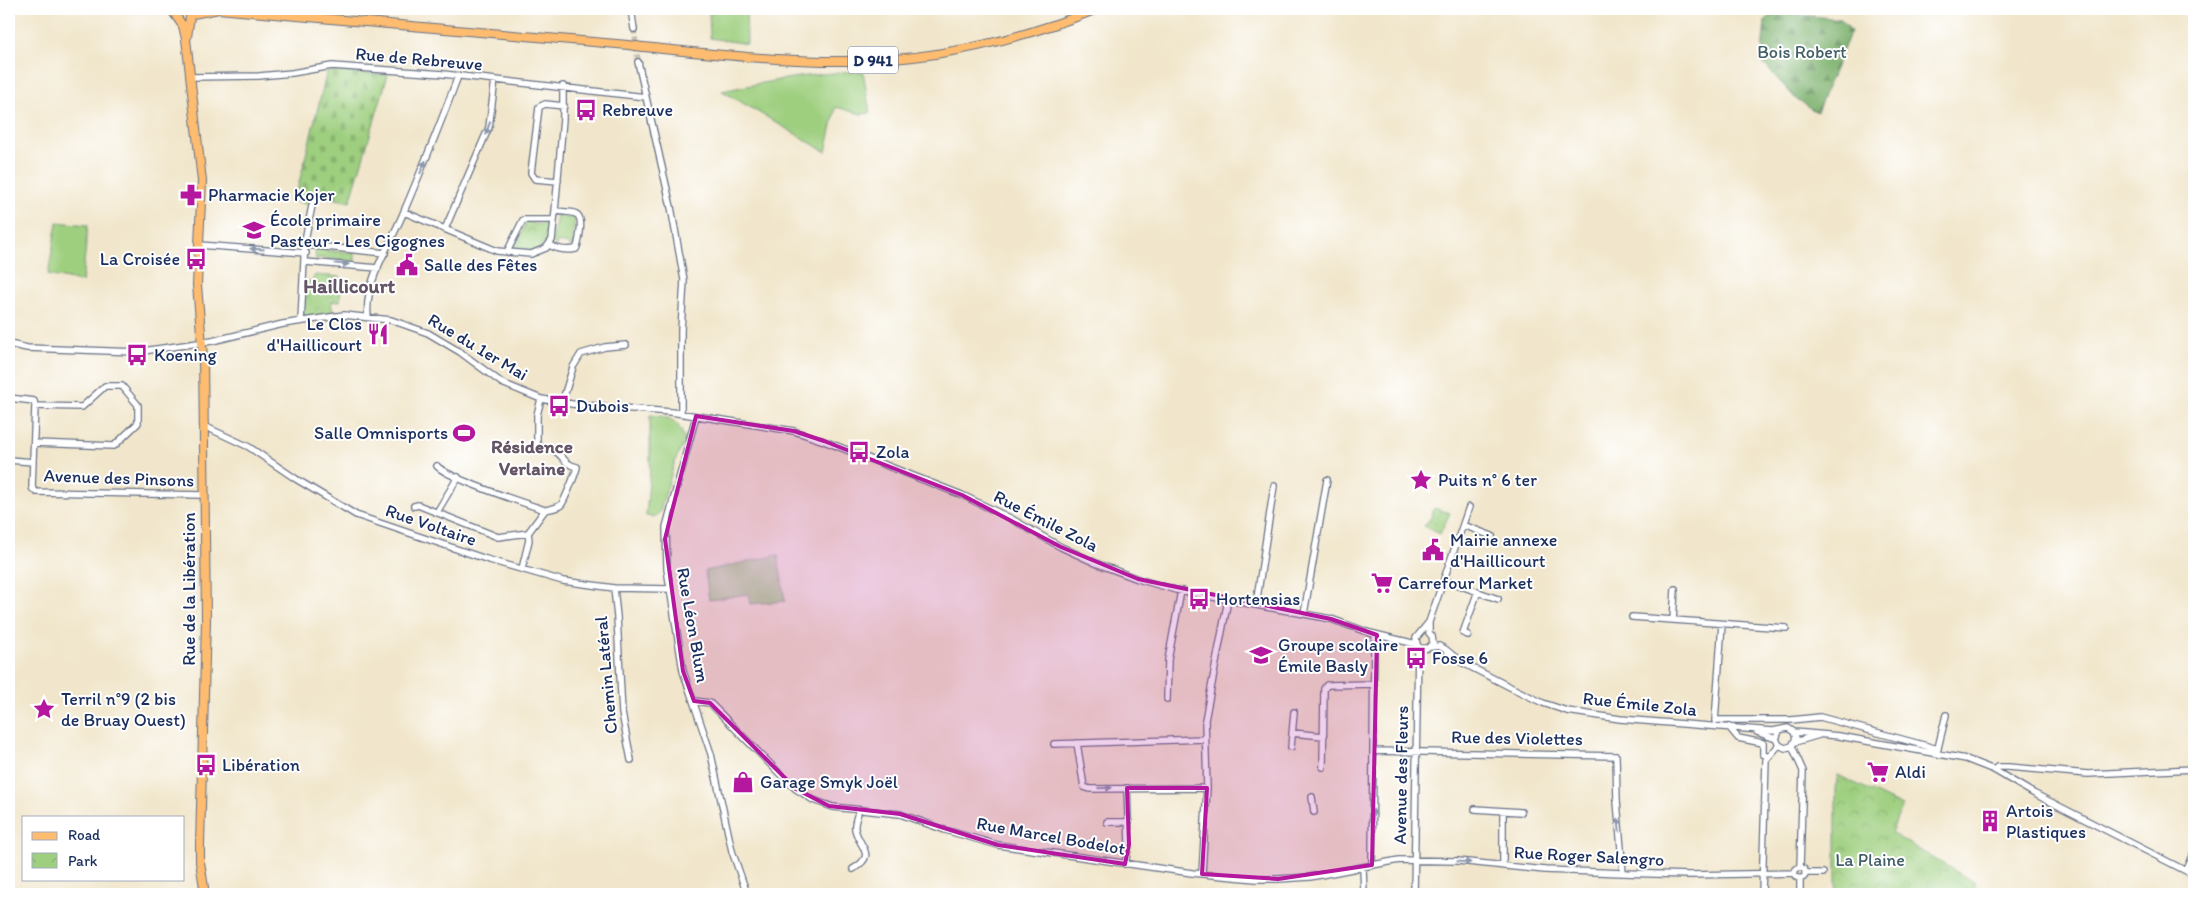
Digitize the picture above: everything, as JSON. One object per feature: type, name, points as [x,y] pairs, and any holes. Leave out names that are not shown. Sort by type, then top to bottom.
[{"type":"main road","name":"D 941","points":[[193,13],[218,9],[791,60],[872,60],[929,54],[980,44],[1040,28],[1097,9]]},
{"type":"main road","points":[[172,11],[183,18],[193,13]]},
{"type":"main road","points":[[172,11],[183,26],[186,39]]},
{"type":"main road","points":[[186,39],[193,13]]},
{"type":"main road","name":"Rue de la Libération","points":[[186,39],[202,181],[197,285],[202,342],[204,426],[206,620],[200,862],[204,894]]},
{"type":"street","points":[[630,9],[634,29]]},
{"type":"street","points":[[638,62],[684,280],[681,330],[681,413]]},
{"type":"street","name":"Rue de Rebreuve","points":[[190,76],[259,76],[292,73],[332,66],[562,86],[646,97]]},
{"type":"street","points":[[368,317],[368,303],[378,268],[404,212],[458,76]]},
{"type":"street","points":[[445,229],[489,127],[495,80]]},
{"type":"street","points":[[404,212],[497,251],[531,254],[540,252],[549,245],[558,181],[564,106],[561,95],[562,86]]},
{"type":"street","points":[[558,181],[535,179],[531,173],[539,107],[545,104],[564,106]]},
{"type":"street","points":[[301,322],[307,225],[313,201]]},
{"type":"street","points":[[549,245],[555,248],[572,250],[579,245],[582,220],[580,216],[576,213],[555,211]]},
{"type":"street","points":[[507,252],[525,218],[554,220]]},
{"type":"street","points":[[306,245],[386,252]]},
{"type":"street","points":[[199,246],[306,253]]},
{"type":"street","points":[[305,262],[378,268]]},
{"type":"street","name":"Rue du 1er Mai","points":[[9,344],[27,348],[129,352],[202,342],[344,315],[368,317],[399,322],[422,330],[460,352],[502,382],[541,399],[562,403],[681,413]]},
{"type":"street","points":[[562,403],[573,367],[581,354],[605,347],[626,345]]},
{"type":"street","points":[[9,398],[34,404],[82,407],[105,386],[122,386],[138,405],[138,423],[114,446],[34,443]]},
{"type":"street","points":[[436,466],[440,470],[545,510],[559,507],[575,478],[577,468],[566,464],[555,451],[541,448],[537,444],[538,415],[541,399]]},
{"type":"street","name":"Avenue des Pinsons","points":[[34,404],[32,488],[36,492],[204,496]]},
{"type":"street","name":"Rue Émile Zola","points":[[681,413],[794,431],[824,441],[962,495],[1098,564],[1138,579],[1181,591],[1331,619],[1403,640],[1419,647]]},
{"type":"street","name":"Rue Léon Blum","points":[[696,416],[666,527],[666,553],[683,671],[711,754],[732,851],[748,894]]},
{"type":"street","name":"Rue Voltaire","points":[[204,426],[249,447],[296,479],[356,515],[522,569],[563,580],[614,588],[670,589]]},
{"type":"street","points":[[9,460],[33,462]]},
{"type":"street","points":[[437,512],[458,477]]},
{"type":"street","points":[[1304,614],[1327,480]]},
{"type":"street","points":[[1256,605],[1274,486]]},
{"type":"street","points":[[414,506],[418,505],[437,512],[498,537],[528,533]]},
{"type":"street","points":[[1403,640],[1419,634],[1429,622],[1469,507]]},
{"type":"street","points":[[522,569],[529,540],[528,533],[545,510]]},
{"type":"street","points":[[1463,525],[1492,536]]},
{"type":"street","points":[[1444,580],[1498,598]]},
{"type":"street","name":"Chemin Latéral","points":[[614,588],[618,617],[622,713],[631,760]]},
{"type":"street","points":[[1673,620],[1675,589]]},
{"type":"street","points":[[1167,699],[1168,660],[1181,591]]},
{"type":"street","points":[[1468,635],[1463,633],[1478,592]]},
{"type":"street","points":[[1202,874],[1207,788],[1206,710],[1228,600]]},
{"type":"street","points":[[1632,617],[1786,628]]},
{"type":"street","points":[[1419,634],[1419,647],[1430,647],[1429,622]]},
{"type":"street","points":[[1722,624],[1715,723],[1820,717],[1880,732],[1937,752]]},
{"type":"street","points":[[1372,865],[1374,641],[1378,634]]},
{"type":"street","points":[[1419,634],[1431,636]]},
{"type":"street","name":"Rue Émile Zola","points":[[1431,636],[1444,645],[1454,656]]},
{"type":"street","name":"Rue Émile Zola","points":[[1430,647],[1439,646],[1461,662],[1510,687],[1543,703],[1567,710],[1620,719],[1715,723],[1745,729]]},
{"type":"street","name":"Avenue des Fleurs","points":[[1414,894],[1419,647]]},
{"type":"street","points":[[1322,767],[1324,689],[1327,685],[1374,684]]},
{"type":"street","name":"Rue Marcel Bodelot","points":[[694,702],[710,703],[796,789],[813,800],[829,806],[900,814],[944,830],[998,845],[1202,874],[1278,879],[1363,868],[1399,860],[1415,860]]},
{"type":"street","points":[[1291,747],[1294,712]]},
{"type":"street","points":[[1937,752],[1946,715]]},
{"type":"street","points":[[1762,894],[1765,779],[1768,757],[1778,742],[1784,720]]},
{"type":"street","points":[[1729,727],[1738,738],[1763,744],[1762,754],[1768,757]]},
{"type":"street","points":[[1745,729],[1778,742],[1785,748],[1822,734]]},
{"type":"street","points":[[1745,729],[1822,734],[1937,752],[1966,759],[1994,770],[2015,783],[2194,875]]},
{"type":"street","points":[[1794,732],[1796,738],[1793,744],[1803,771],[1800,867]]},
{"type":"street","points":[[1292,733],[1324,736]]},
{"type":"street","points":[[1054,744],[1205,739]]},
{"type":"street","points":[[1078,743],[1084,787],[1090,789],[1207,788]]},
{"type":"street","name":"Rue des Violettes","points":[[1374,751],[1616,756],[1617,801],[1623,873]]},
{"type":"street","points":[[1994,770],[2001,766],[2088,774],[2194,769]]},
{"type":"street","points":[[2015,783],[2014,778],[2019,768]]},
{"type":"street","points":[[1125,864],[1129,844],[1127,788]]},
{"type":"street","points":[[1312,797],[1314,812]]},
{"type":"street","points":[[1475,809],[1520,812]]},
{"type":"street","points":[[853,869],[861,864],[866,853],[856,831],[859,810]]},
{"type":"street","points":[[1503,811],[1503,866]]},
{"type":"street","points":[[1107,822],[1129,822]]},
{"type":"street","points":[[2185,870],[2194,852]]},
{"type":"street","name":"Rue Roger Salengro","points":[[1415,860],[1458,861],[1503,866],[1623,873],[1689,875],[1794,873]]},
{"type":"street","points":[[1800,867],[1794,873],[1800,878]]},
{"type":"street","points":[[1800,867],[1804,869],[1805,873]]},
{"type":"street","points":[[1363,868],[1364,894]]},
{"type":"street","points":[[1800,894],[1800,878],[1805,873],[1823,873]]},
{"type":"highlighted area","points":[[696,416],[794,431],[962,495],[1061,547],[1138,579],[1331,619],[1377,635],[1372,865],[1278,879],[1202,874],[1207,788],[1127,788],[1129,844],[1125,864],[998,845],[900,814],[829,806],[796,789],[710,703],[694,701],[683,671],[665,539]]},
{"type":"green space","points":[[698,9],[746,9],[747,44],[710,38],[709,10]]},
{"type":"green space","name":"Bois Robert","points":[[1773,12],[1841,19],[1851,31],[1817,112],[1798,101],[1761,61],[1765,21]]},
{"type":"green space","points":[[327,71],[388,75],[350,202],[313,194],[309,205],[295,201]]},
{"type":"green space","points":[[863,71],[870,113],[861,114],[836,107],[826,152],[722,91],[792,78]]},
{"type":"green space","points":[[559,213],[559,217],[573,218],[574,215],[578,219],[575,220],[572,242],[575,243],[570,247],[570,244],[557,242],[556,246],[552,242]]},
{"type":"green space","points":[[529,220],[533,224],[544,224],[543,221],[549,224],[550,228],[546,228],[545,236],[549,237],[540,249],[525,252],[525,249],[519,248],[518,251],[512,244],[519,239],[525,224],[522,223]]},
{"type":"green space","points":[[57,222],[88,225],[82,282],[48,275]]},
{"type":"green space","points":[[317,249],[355,253],[355,261],[319,258],[316,260],[315,251]]},
{"type":"green space","points":[[315,275],[341,277],[340,301],[331,302],[333,313],[303,317],[305,281],[312,281]]},
{"type":"green space","points":[[650,415],[668,418],[673,421],[680,428],[685,441],[675,461],[660,512],[655,517],[646,516],[650,470]]},
{"type":"green space","points":[[1434,508],[1450,513],[1440,534],[1424,526],[1432,516]]},
{"type":"green space","points":[[778,555],[785,601],[750,604],[748,594],[709,600],[705,571]]},
{"type":"green space","name":"La Plaine","points":[[1838,775],[1902,806],[1891,833],[1975,883],[1974,886],[1983,894],[1836,894],[1836,785]]},
{"type":"tunnel","points":[[634,29],[638,62]]},
{"type":"place","name":"Rebreuve","points":[[586,110]]},
{"type":"place","name":"Pharmacie Kojer","points":[[191,195]]},
{"type":"place","name":"École primaire Pasteur - Les Cigognes","points":[[254,230]]},
{"type":"place","name":"La Croisée","points":[[196,259]]},
{"type":"place","name":"Salle des Fêtes","points":[[407,265]]},
{"type":"place","name":"Le Clos d'Haillicourt","points":[[378,334]]},
{"type":"place","name":"Koening","points":[[137,355]]},
{"type":"place","name":"Dubois","points":[[559,406]]},
{"type":"place","name":"Salle Omnisports","points":[[464,433]]},
{"type":"place","name":"Zola","points":[[859,452]]},
{"type":"place","name":"Puits n° 6 ter","points":[[1421,480]]},
{"type":"place","name":"Mairie annexe d'Haillicourt","points":[[1433,550]]},
{"type":"place","name":"Carrefour Market","points":[[1382,583]]},
{"type":"place","name":"Hortensias","points":[[1199,599]]},
{"type":"place","name":"Groupe scolaire Émile Basly","points":[[1261,655]]},
{"type":"place","name":"Fosse 6","points":[[1416,658]]},
{"type":"place","name":"Terril n°9 (2 bis de Bruay Ouest)","points":[[44,709]]},
{"type":"place","name":"Libération","points":[[206,765]]},
{"type":"place","name":"Aldi","points":[[1878,772]]},
{"type":"place","name":"Garage Smyk Joël","points":[[743,782]]},
{"type":"place","name":"Artois Plastiques","points":[[1990,821]]},
{"type":"district","name":"Haillicourt","points":[[349,286]]},
{"type":"district","name":"Résidence Verlaine","points":[[532,457]]}]
